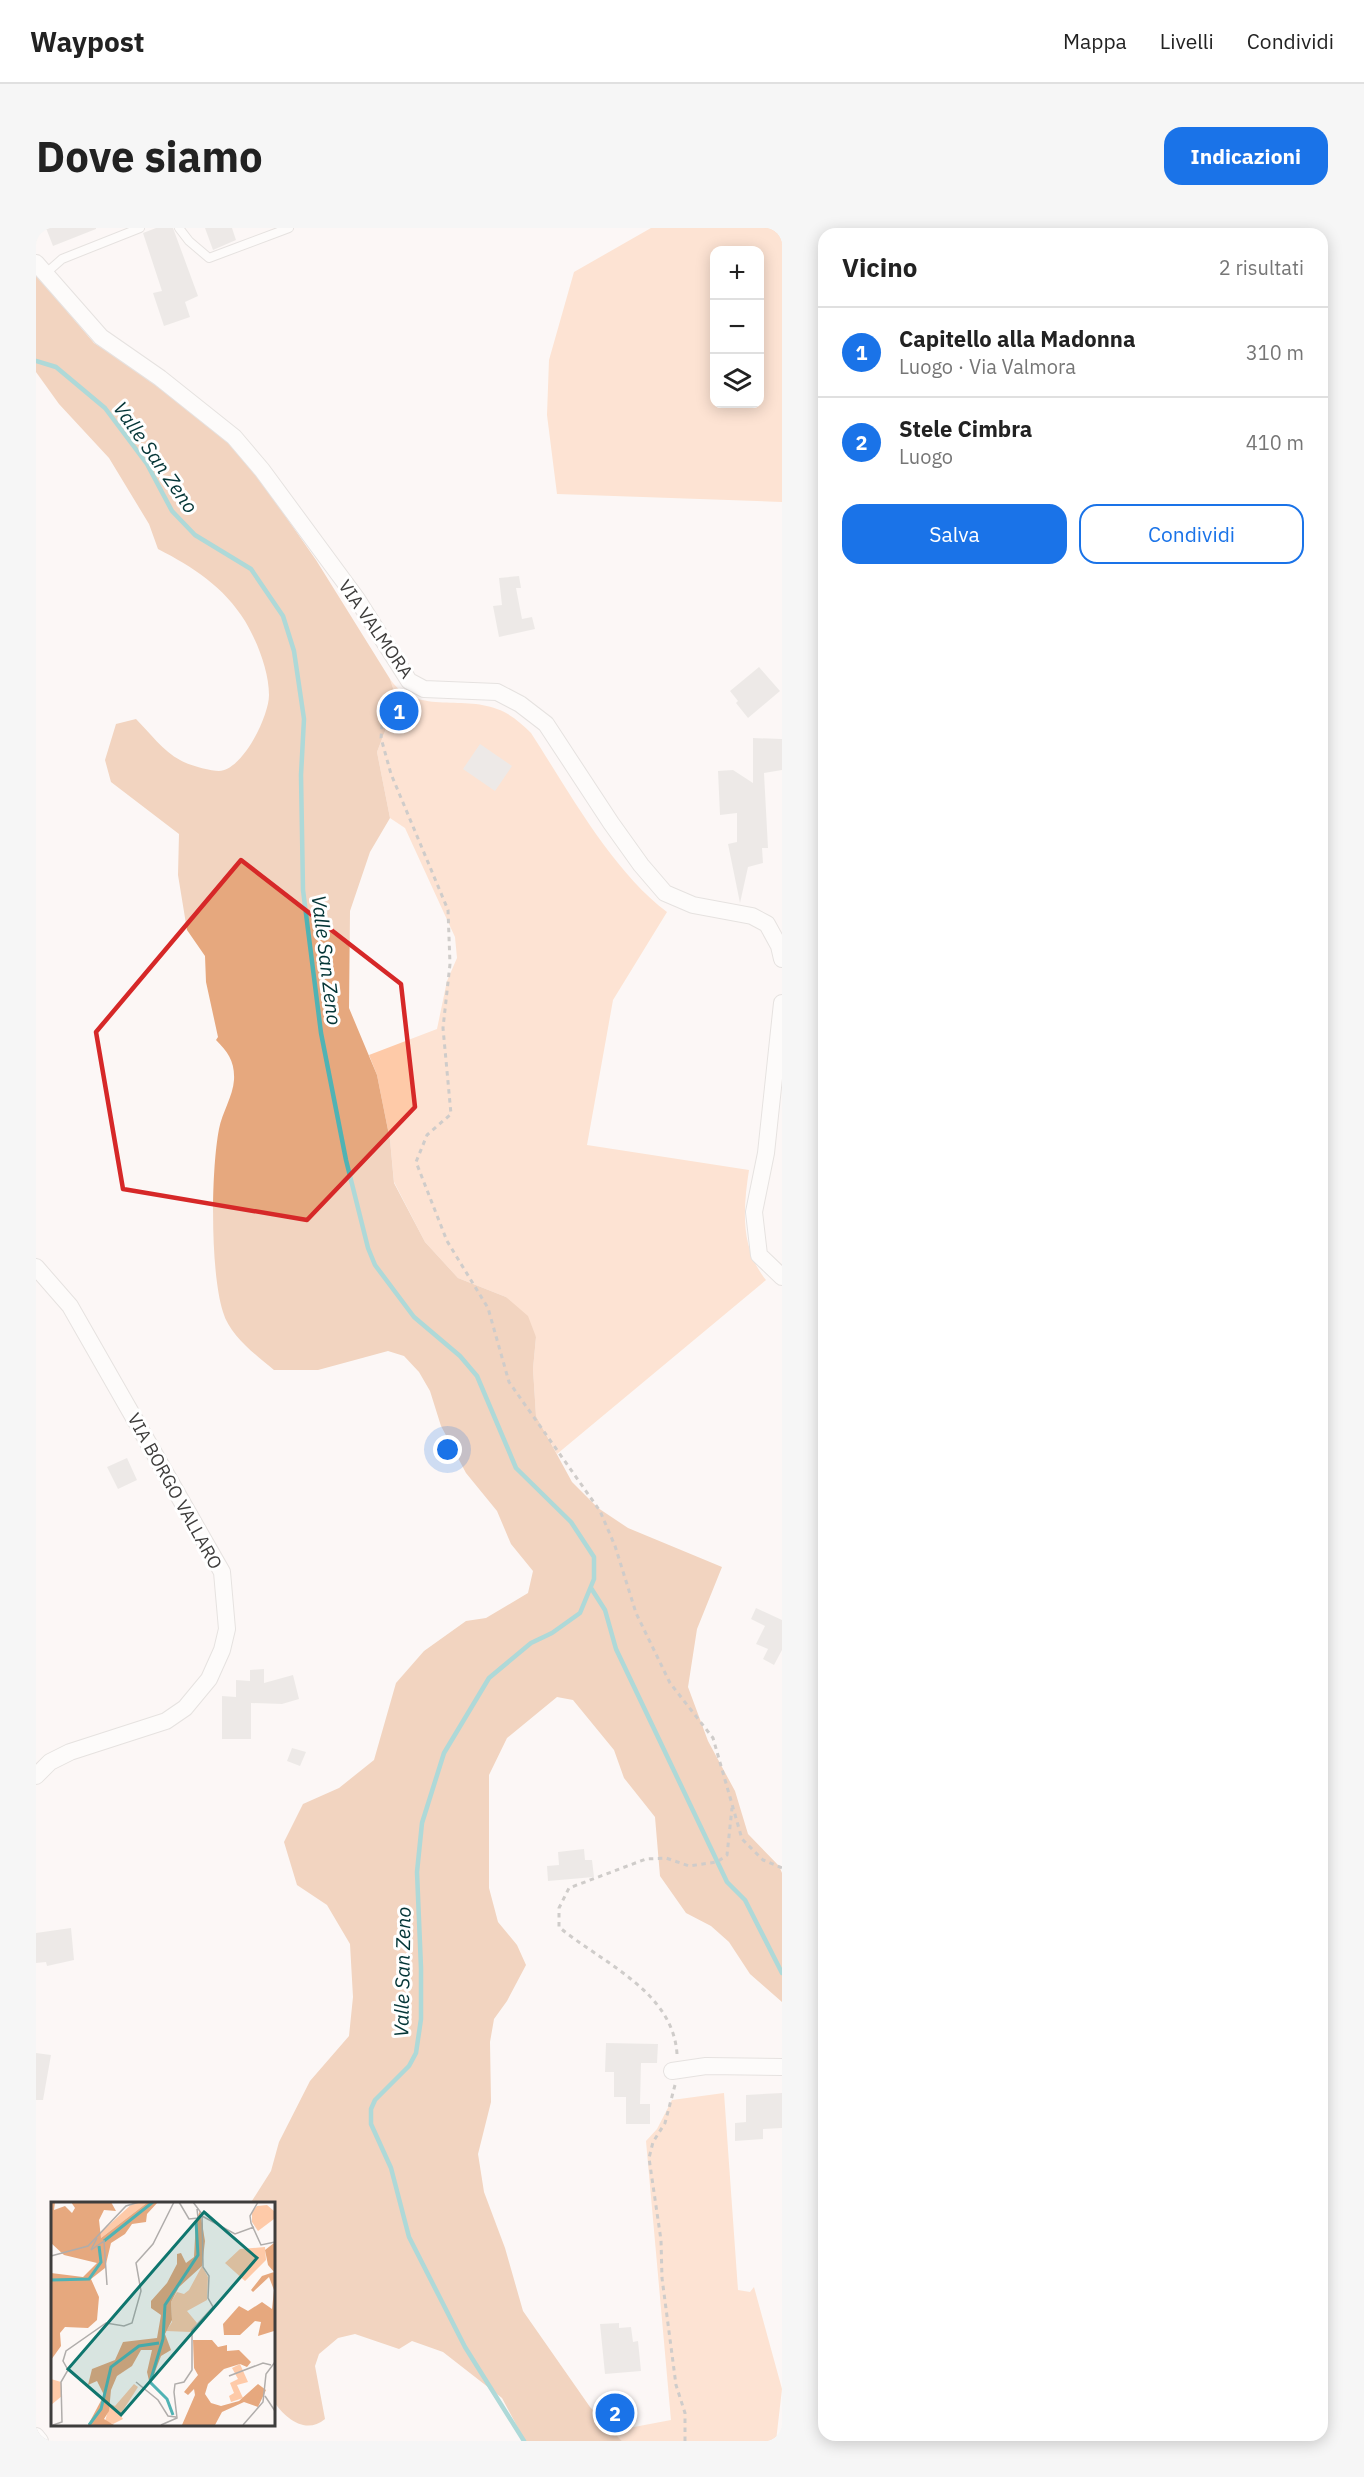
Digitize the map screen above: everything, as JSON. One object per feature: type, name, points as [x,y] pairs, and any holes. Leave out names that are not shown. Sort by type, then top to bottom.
[{"type":"street","name":"VIA VALMORA","points":[[40,269],[101,337],[160,378],[234,437],[262,470],[287,508],[357,599],[409,681],[424,689],[497,692],[520,704],[546,724],[611,823],[641,865],[665,893],[693,905],[752,916],[767,924],[779,946],[782,958]]},
{"type":"street","points":[[782,1002],[766,1153],[754,1212],[759,1255],[782,1277]]},
{"type":"street","name":"VIA BORGO VALLARO","points":[[36,1267],[70,1306],[222,1572],[228,1629],[222,1650],[209,1679],[185,1708],[166,1721],[70,1752],[50,1762],[36,1776]]},
{"type":"street","points":[[674,2071],[706,2066],[782,2067]]},
{"type":"street","points":[[36,2436],[40,2441]]},
{"type":"lane","name":"VIA VALMORA","points":[[40,269],[140,228]]},
{"type":"lane","points":[[179,228],[189,242],[209,258],[289,228]]},
{"type":"path","points":[[409,681],[382,725],[381,738],[391,774],[448,910],[450,964],[442,1028],[451,1114],[426,1135],[416,1162],[447,1241],[488,1308],[509,1382],[600,1511],[615,1546],[636,1613],[670,1683],[713,1738],[742,1839],[763,1860],[782,1868]]},
{"type":"path","points":[[685,2441],[685,2413],[676,2385],[662,2278],[661,2240],[648,2158],[675,2093],[676,2034],[657,2004],[615,1966],[580,1945],[559,1927],[559,1908],[569,1888],[646,1859],[666,1858],[689,1866],[717,1862],[727,1855],[733,1806]]},
{"type":"highlighted area","points":[[241,860],[401,984],[415,1107],[307,1220],[123,1189],[96,1032]]},
{"type":"shaded area","points":[[651,228],[782,228],[782,502],[557,494],[547,415],[549,360],[574,272]]},
{"type":"shaded area","points":[[36,275],[94,343],[140,372],[238,448],[316,560],[390,679],[397,700],[377,752],[390,818],[370,852],[350,911],[349,1008],[377,1075],[390,1140],[394,1183],[425,1242],[458,1278],[506,1297],[528,1316],[536,1337],[533,1369],[536,1416],[572,1482],[598,1508],[628,1528],[722,1567],[697,1629],[688,1687],[708,1741],[735,1791],[748,1834],[779,1866],[782,1873],[782,2002],[750,1974],[729,1942],[711,1926],[686,1913],[660,1876],[655,1817],[624,1778],[614,1750],[573,1700],[557,1697],[507,1738],[489,1775],[489,1888],[498,1922],[517,1945],[526,1965],[507,2001],[494,2019],[490,2042],[491,2102],[478,2154],[484,2192],[505,2248],[523,2311],[590,2407],[622,2441],[525,2441],[502,2398],[443,2352],[412,2341],[399,2349],[355,2334],[338,2338],[319,2354],[315,2366],[325,2419],[318,2424],[311,2425],[296,2423],[274,2401],[274,2202],[251,2202],[271,2171],[279,2142],[310,2081],[349,2036],[353,1997],[350,1944],[327,1905],[297,1885],[284,1842],[303,1804],[339,1788],[374,1760],[396,1683],[424,1651],[466,1621],[486,1618],[528,1593],[533,1571],[511,1544],[497,1511],[466,1473],[441,1426],[430,1391],[419,1372],[404,1356],[388,1351],[318,1370],[274,1370],[237,1337],[226,1321],[216,1272],[213,1195],[219,1129],[234,1080],[232,1063],[216,1040],[218,1037],[206,982],[205,956],[187,930],[178,875],[179,834],[111,782],[105,760],[116,724],[136,719],[162,747],[180,760],[210,770],[219,771],[228,768],[245,752],[260,728],[268,704],[267,676],[254,638],[237,609],[207,579],[158,549],[149,524],[109,458],[59,404],[36,372]]},
{"type":"shaded area","points":[[390,679],[400,690],[412,697],[425,701],[483,705],[502,711],[520,722],[531,733],[610,852],[647,895],[667,912],[613,1000],[587,1145],[749,1170],[745,1199],[745,1228],[752,1255],[766,1280],[557,1454],[536,1416],[533,1369],[536,1337],[506,1297],[458,1278],[425,1242],[394,1182],[390,1140],[377,1075],[369,1055],[437,1029],[447,981],[457,958],[455,937],[405,828],[390,818],[377,752],[397,700]]},
{"type":"shaded area","points":[[724,2093],[738,2290],[750,2292],[754,2287],[782,2389],[776,2441],[622,2441],[613,2431],[671,2420],[646,2141],[657,2129],[672,2100]]},
{"type":"building","points":[[46,228],[96,228],[96,229],[53,246]]},
{"type":"building","points":[[156,228],[173,228],[198,296],[185,302],[190,317],[164,326],[153,293],[162,291],[143,233]]},
{"type":"building","points":[[205,228],[232,228],[236,240],[213,250]]},
{"type":"building","points":[[519,576],[521,588],[516,588],[522,619],[532,617],[535,629],[499,637],[493,606],[502,605],[499,578]]},
{"type":"building","points":[[759,667],[780,691],[748,718],[730,691]]},
{"type":"building","points":[[753,738],[782,739],[782,770],[764,773],[768,848],[762,848],[763,863],[748,867],[740,903],[728,844],[737,842],[737,813],[720,815],[718,771],[733,770],[753,783]]},
{"type":"building","points":[[480,744],[512,766],[495,791],[463,769]]},
{"type":"building","points":[[127,1458],[137,1480],[118,1489],[107,1467]]},
{"type":"building","points":[[756,1608],[782,1620],[782,1650],[774,1665],[763,1659],[768,1649],[756,1644],[765,1626],[751,1619]]},
{"type":"building","points":[[264,1669],[264,1683],[293,1675],[299,1699],[282,1704],[251,1703],[251,1739],[222,1739],[222,1696],[236,1697],[236,1680],[250,1681],[250,1670]]},
{"type":"building","points":[[292,1748],[306,1752],[300,1766],[287,1761]]},
{"type":"building","points":[[584,1849],[585,1860],[592,1860],[594,1877],[548,1881],[547,1866],[559,1865],[558,1852]]},
{"type":"building","points":[[71,1928],[74,1960],[47,1966],[46,1962],[36,1963],[36,1933]]},
{"type":"building","points":[[606,2043],[658,2044],[657,2063],[641,2063],[640,2104],[650,2104],[650,2124],[626,2124],[626,2097],[614,2097],[614,2072],[605,2072]]},
{"type":"building","points":[[36,2053],[51,2055],[43,2100],[36,2100]]},
{"type":"building","points":[[782,2093],[782,2128],[763,2129],[763,2139],[735,2141],[735,2123],[746,2122],[746,2095]]},
{"type":"building","points":[[619,2323],[619,2328],[631,2327],[633,2342],[638,2341],[641,2371],[605,2374],[600,2324]]},
{"type":"waterway","name":"Valle San Zeno","points":[[36,361],[56,367],[105,408],[147,464],[172,511],[195,535],[251,569],[283,616],[294,651],[304,719],[301,775],[303,890],[321,1033],[346,1160],[368,1248],[375,1265],[414,1317],[460,1356],[477,1376],[516,1468],[571,1522],[594,1557],[594,1579],[580,1613],[552,1633],[531,1643],[489,1678],[444,1753],[422,1823],[417,1872],[421,2019],[416,2053],[409,2066],[375,2100],[371,2109],[371,2124],[391,2168],[409,2237],[465,2347],[524,2441]]},
{"type":"waterway","name":"Valle San Zeno","points":[[591,1588],[605,1610],[616,1649],[727,1882],[745,1900],[782,1973]]},
{"type":"place","name":"Capitello alla Madonna","points":[[399,711]]},
{"type":"place","name":"Stele Cimbra","points":[[615,2413]]}]
